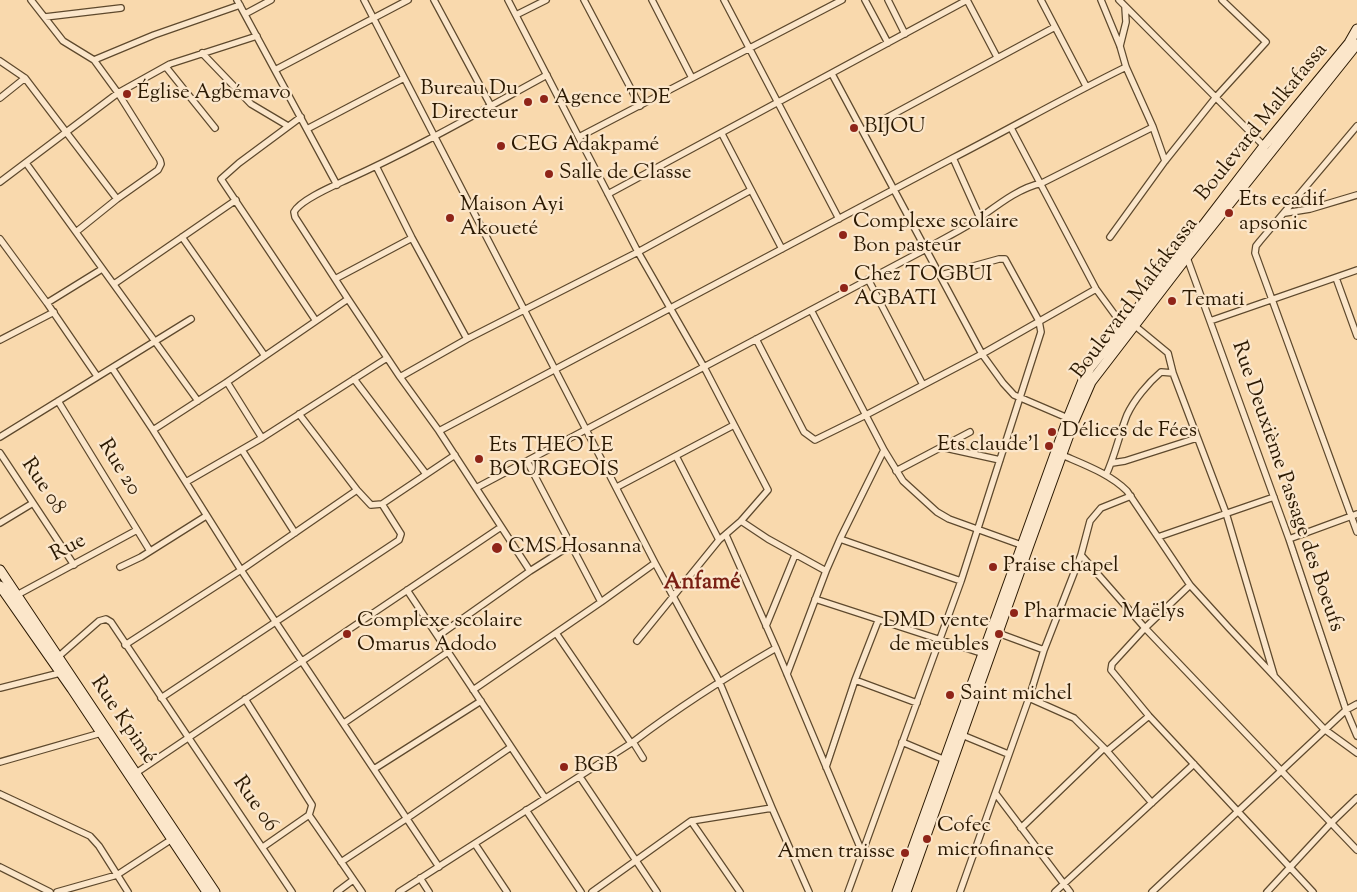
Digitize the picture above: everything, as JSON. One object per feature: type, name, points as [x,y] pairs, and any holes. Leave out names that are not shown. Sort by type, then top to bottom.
[{"type":"main road","points":[[1354,44],[1357,29]]},
{"type":"main road","name":"Boulevard Malkafassa","points":[[1186,253],[1264,146],[1354,44]]},
{"type":"main road","name":"Boulevard Malfakassa","points":[[898,892],[1090,368],[1123,326],[1186,253],[1354,44]]},
{"type":"main road","name":"Boulevard Malfakassa","points":[[906,892],[962,735],[986,655],[998,633],[1025,547],[1062,455],[1071,419],[1091,382],[1186,253]]},
{"type":"main road","name":"Rue Kpimé","points":[[0,570],[215,892]]},
{"type":"main road","name":"Rue Kpimé","points":[[0,586],[207,892]]},
{"type":"street","points":[[31,0],[63,41],[94,60],[118,93],[160,160],[158,170],[117,199],[76,232]]},
{"type":"street","points":[[245,14],[271,0]]},
{"type":"street","points":[[364,0],[655,563],[720,681],[809,892]]},
{"type":"street","points":[[275,70],[408,0]]},
{"type":"street","points":[[434,0],[491,106]]},
{"type":"street","points":[[508,0],[638,252],[704,367],[768,490],[741,521],[719,540],[636,641]]},
{"type":"street","points":[[516,15],[546,0]]},
{"type":"street","points":[[584,0],[640,106]]},
{"type":"street","points":[[652,0],[692,78]]},
{"type":"street","points":[[724,0],[839,218]]},
{"type":"street","points":[[579,137],[842,0]]},
{"type":"street","points":[[865,0],[888,43]]},
{"type":"street","points":[[888,0],[905,34]]},
{"type":"street","points":[[608,194],[967,0],[997,57]]},
{"type":"street","points":[[1041,0],[1086,86]]},
{"type":"street","points":[[1101,0],[1120,46],[1126,67],[1153,127],[1165,161]]},
{"type":"street","points":[[1118,0],[1264,146]]},
{"type":"street","points":[[1110,237],[1165,161],[1216,97],[1266,42],[1223,0]]},
{"type":"street","points":[[94,60],[239,3],[337,185]]},
{"type":"street","points":[[1120,46],[1126,22],[1125,7]]},
{"type":"street","points":[[45,17],[121,8]]},
{"type":"street","points":[[864,130],[1055,27]]},
{"type":"street","points":[[0,182],[118,93],[166,66],[256,36]]},
{"type":"street","points":[[202,53],[251,104],[288,126]]},
{"type":"street","points":[[0,61],[25,78],[117,199]]},
{"type":"street","points":[[166,66],[215,128]]},
{"type":"street","points":[[439,431],[1011,128],[1086,86],[1126,67]]},
{"type":"street","points":[[832,74],[864,130],[982,354],[1009,390],[1021,398],[1071,419]]},
{"type":"street","points":[[530,570],[500,527],[439,431],[335,280],[295,217],[294,212],[300,205],[547,75]]},
{"type":"street","points":[[0,98],[25,78]]},
{"type":"street","points":[[307,129],[404,78]]},
{"type":"street","points":[[301,118],[221,178],[316,321]]},
{"type":"street","points":[[1357,126],[1260,241],[1256,246],[1255,253],[1354,515],[1357,532]]},
{"type":"street","points":[[476,488],[868,280],[980,218],[993,208],[1029,187],[1042,183],[1153,127]]},
{"type":"street","points":[[1011,128],[1042,183],[1096,289],[1123,326]]},
{"type":"street","points":[[722,134],[782,249]]},
{"type":"street","points":[[953,158],[980,218]]},
{"type":"street","points":[[26,163],[198,401]]},
{"type":"street","points":[[376,166],[466,339]]},
{"type":"street","points":[[400,376],[466,339],[638,252],[751,190]]},
{"type":"street","points":[[1285,213],[1310,209],[1357,195]]},
{"type":"street","points":[[114,284],[236,200]]},
{"type":"street","points":[[182,237],[265,356]]},
{"type":"street","points":[[335,280],[412,238]]},
{"type":"street","points":[[0,239],[54,312],[97,376]]},
{"type":"street","name":"Rue Deuxième Passage des Boeufs","points":[[1186,253],[1289,539],[1346,710],[1357,736]]},
{"type":"street","points":[[848,892],[979,529],[1041,332],[1039,321],[1005,260],[999,259],[941,276]]},
{"type":"street","points":[[47,303],[102,269]]},
{"type":"street","points":[[1210,321],[1357,270]]},
{"type":"street","points":[[1336,278],[1357,336]]},
{"type":"street","points":[[868,280],[924,385]]},
{"type":"street","points":[[756,339],[804,432],[815,440],[982,354],[1096,289]]},
{"type":"street","points":[[153,430],[348,299]]},
{"type":"street","points":[[811,310],[884,450],[896,471],[909,488],[937,512],[949,519],[1025,547]]},
{"type":"street","points":[[0,340],[54,312]]},
{"type":"street","points":[[0,437],[191,320]]},
{"type":"street","points":[[1134,325],[1168,353],[1173,373],[1226,513],[1274,675]]},
{"type":"street","points":[[186,482],[262,438],[387,358]]},
{"type":"street","points":[[112,368],[241,570],[438,867]]},
{"type":"street","points":[[1106,475],[1112,463],[1128,414],[1148,384],[1161,372],[1173,373]]},
{"type":"street","points":[[354,379],[426,474]]},
{"type":"street","points":[[227,382],[262,438]]},
{"type":"street","name":"Rue 20","points":[[58,401],[150,551]]},
{"type":"street","points":[[299,414],[357,490],[371,505],[382,504],[455,456]]},
{"type":"street","points":[[616,487],[734,425]]},
{"type":"street","points":[[896,471],[970,432]]},
{"type":"street","points":[[1112,463],[1125,461],[1197,438]]},
{"type":"street","points":[[941,447],[1000,460]]},
{"type":"street","points":[[242,450],[295,532]]},
{"type":"street","points":[[787,674],[840,539],[884,450]]},
{"type":"street","name":"Rue 08","points":[[0,453],[74,565]]},
{"type":"street","points":[[1062,455],[1118,482],[1131,496],[1190,585],[1324,729],[1357,753]]},
{"type":"street","points":[[676,456],[719,540]]},
{"type":"street","points":[[527,461],[601,602]]},
{"type":"street","points":[[125,645],[241,570],[357,490]]},
{"type":"street","points":[[960,892],[996,794],[1008,754],[1030,698],[1044,650],[1081,555],[1090,521],[1102,508],[1131,496]]},
{"type":"street","points":[[1158,537],[1274,497]]},
{"type":"street","points":[[0,523],[33,503]]},
{"type":"street","points":[[161,698],[401,538],[401,534],[382,504]]},
{"type":"street","points":[[1289,539],[1354,515]]},
{"type":"street","points":[[120,567],[136,560],[206,516]]},
{"type":"street","points":[[741,521],[826,572]]},
{"type":"street","points":[[136,773],[500,527]]},
{"type":"street","name":"Rue","points":[[17,595],[137,530]]},
{"type":"street","points":[[726,535],[862,852]]},
{"type":"street","points":[[840,539],[961,581]]},
{"type":"street","points":[[438,636],[530,570],[572,546]]},
{"type":"street","points":[[766,626],[795,554]]},
{"type":"street","points":[[1081,555],[1145,628],[1357,850]]},
{"type":"street","points":[[473,690],[655,563]]},
{"type":"street","points":[[1190,585],[1145,628],[1110,666],[1111,670],[1149,716],[1313,892]]},
{"type":"street","points":[[407,590],[545,798]]},
{"type":"street","points":[[815,599],[986,655]]},
{"type":"street","name":"Rue 06","points":[[58,656],[99,621],[111,622],[292,892]]},
{"type":"street","points":[[826,767],[855,680],[878,621]]},
{"type":"street","points":[[556,633],[643,758]]},
{"type":"street","points":[[998,633],[1044,650]]},
{"type":"street","points":[[400,892],[632,743],[667,716],[720,681],[776,648]]},
{"type":"street","points":[[344,723],[448,652]]},
{"type":"street","points":[[0,688],[60,673]]},
{"type":"street","points":[[855,680],[917,703]]},
{"type":"street","points":[[1030,698],[1071,716],[1152,802]]},
{"type":"street","points":[[245,699],[312,802],[309,815],[263,847]]},
{"type":"street","points":[[374,770],[480,701]]},
{"type":"street","points":[[1154,891],[1324,729],[1346,710],[1357,704]]},
{"type":"street","points":[[1021,828],[1105,750],[1149,716]]},
{"type":"street","points":[[0,762],[101,733]]},
{"type":"street","points":[[962,735],[1008,754]]},
{"type":"street","points":[[902,742],[946,760]]},
{"type":"street","points":[[341,862],[511,747]]},
{"type":"street","points":[[1055,892],[1194,764]]},
{"type":"street","points":[[580,777],[657,892]]},
{"type":"street","points":[[0,794],[90,836],[99,846],[128,892]]},
{"type":"street","points":[[996,794],[1070,892]]},
{"type":"street","points":[[1267,892],[1357,798]]},
{"type":"street","points":[[592,892],[691,821],[772,808]]},
{"type":"street","points":[[526,810],[581,892]]},
{"type":"street","points":[[309,815],[362,892]]},
{"type":"street","points":[[691,821],[740,892]]},
{"type":"street","points":[[57,892],[117,875],[172,839]]},
{"type":"street","points":[[475,844],[507,892]]},
{"type":"street","points":[[0,867],[50,892]]},
{"type":"street","points":[[420,878],[429,892]]},
{"type":"street","points":[[337,892],[353,880]]},
{"type":"place","name":"Église Agbémavo","points":[[127,94]]},
{"type":"place","name":"Agence TDE","points":[[544,99]]},
{"type":"place","name":"Bureau Du Directeur","points":[[528,102]]},
{"type":"place","name":"BIJOU","points":[[854,128]]},
{"type":"place","name":"CEG Adakpamé","points":[[501,146]]},
{"type":"place","name":"Salle de Classe","points":[[549,174]]},
{"type":"place","name":"Ets ecadif apsonic","points":[[1229,213]]},
{"type":"place","name":"Maison Ayi Akoueté","points":[[450,218]]},
{"type":"place","name":"Complexe scolaire Bon pasteur","points":[[843,235]]},
{"type":"place","name":"Chez TOGBUI AGBATI","points":[[844,288]]},
{"type":"place","name":"Temati","points":[[1172,301]]},
{"type":"place","name":"Délices de Fées","points":[[1052,432]]},
{"type":"place","name":"Ets claude'l","points":[[1049,446]]},
{"type":"place","name":"Ets THEO LE BOURGEOIS","points":[[479,459]]},
{"type":"place","name":"CMS Hosanna","points":[[497,548]]},
{"type":"place","name":"Praise chapel","points":[[993,567]]},
{"type":"place","name":"Pharmacie Maëlys","points":[[1014,613]]},
{"type":"place","name":"Complexe scolaire Omarus Adodo","points":[[347,634]]},
{"type":"place","name":"DMD vente de meubles","points":[[999,634]]},
{"type":"place","name":"Saint michel","points":[[950,695]]},
{"type":"place","name":"BGB","points":[[564,767]]},
{"type":"place","name":"Cofec microfinance","points":[[927,839]]},
{"type":"place","name":"Amen traisse","points":[[905,853]]},
{"type":"district","name":"Anfamé","points":[[702,584]]}]
